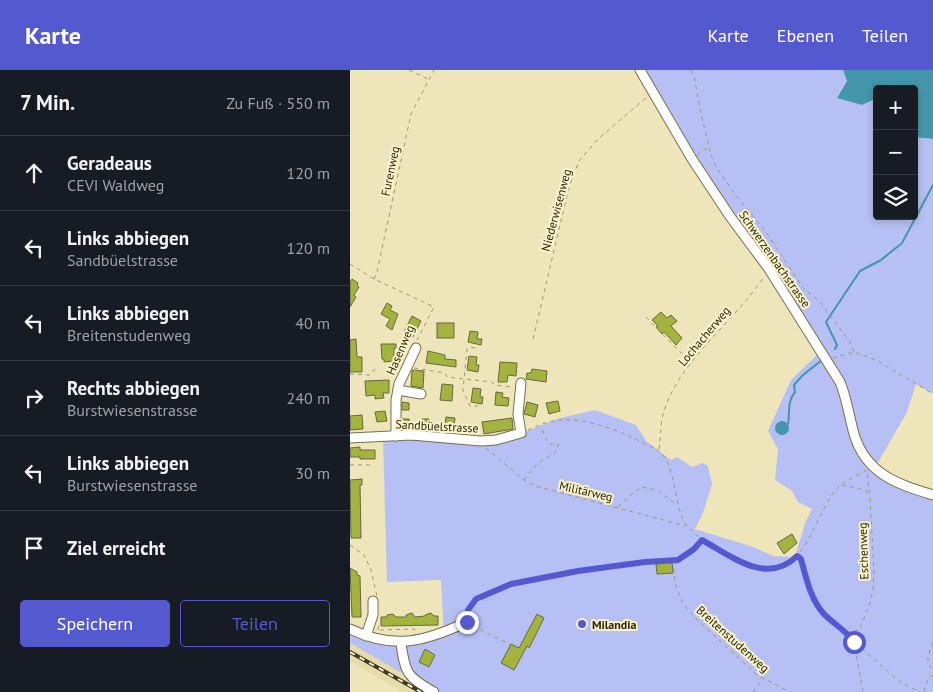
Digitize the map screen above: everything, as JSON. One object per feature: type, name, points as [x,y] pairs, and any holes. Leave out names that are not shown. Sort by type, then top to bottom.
[{"type":"street","name":"Schwerzenbachstrasse","points":[[640,70],[692,159],[770,269],[827,360],[845,394],[857,444],[871,468],[894,482],[933,495]]},
{"type":"street","name":"Hasenweg","points":[[396,436],[398,390],[406,367],[416,348]]},
{"type":"street","points":[[521,385],[518,414],[522,433]]},
{"type":"street","points":[[398,390],[421,394]]},
{"type":"street","name":"Sandbüelstrasse","points":[[350,438],[437,436],[481,441],[496,440],[522,433]]},
{"type":"street","points":[[368,636],[375,600]]},
{"type":"street","points":[[350,629],[368,636],[401,643],[426,638],[467,622]]},
{"type":"street","points":[[401,643],[407,672],[420,684],[434,692]]},
{"type":"path","points":[[409,70],[428,79]]},
{"type":"path","name":"Furenweg","points":[[374,279],[411,114],[434,70]]},
{"type":"path","points":[[691,70],[694,76],[711,155],[718,170],[766,232],[803,288],[820,302],[850,342],[854,352]]},
{"type":"path","name":"Niederwisenweg","points":[[533,339],[569,187],[579,161],[597,140],[653,92]]},
{"type":"path","points":[[692,159],[709,147]]},
{"type":"path","name":"Lochacherweg","points":[[659,450],[664,411],[670,397],[692,361],[746,301],[780,254]]},
{"type":"path","points":[[350,264],[374,279]]},
{"type":"path","name":"Hasenweg","points":[[374,279],[434,307],[416,342],[416,348]]},
{"type":"path","points":[[646,317],[679,352],[692,361]]},
{"type":"path","points":[[476,348],[470,347],[467,349],[463,390],[470,406],[478,406]]},
{"type":"path","points":[[827,360],[854,352],[876,360],[933,394]]},
{"type":"path","points":[[350,374],[370,375],[377,367]]},
{"type":"path","points":[[406,367],[435,370],[444,373],[447,377],[492,382],[495,385],[521,385]]},
{"type":"path","points":[[522,433],[539,425],[561,420],[587,422],[636,437],[659,450],[670,469],[678,506],[687,526],[702,540],[756,568],[776,569],[791,562],[797,556],[830,500],[842,485],[871,468]]},
{"type":"path","points":[[524,480],[538,463],[557,450],[558,444],[549,444],[539,425]]},
{"type":"path","name":"Militärweg","points":[[492,453],[524,480],[547,491],[618,507],[687,526]]},
{"type":"path","points":[[350,465],[372,465]]},
{"type":"path","name":"Eschenweg","points":[[855,645],[873,590],[871,468]]},
{"type":"path","points":[[842,485],[866,490],[870,495]]},
{"type":"path","points":[[618,507],[642,487],[657,490],[678,506]]},
{"type":"path","points":[[511,645],[478,630],[467,622],[468,610],[476,599],[511,584],[578,571],[645,562],[678,560],[694,549],[702,540]]},
{"type":"path","points":[[350,545],[364,555],[371,570],[375,600]]},
{"type":"path","points":[[797,556],[801,559],[816,603],[824,614],[846,632],[855,645],[863,692]]},
{"type":"path","name":"Breitenstudenweg","points":[[678,560],[674,571],[675,583],[683,604],[693,616],[763,679],[790,692]]},
{"type":"path","points":[[379,622],[379,630]]},
{"type":"path","points":[[368,636],[379,630],[414,629],[426,638]]},
{"type":"path","points":[[846,632],[860,629]]},
{"type":"path","points":[[933,642],[928,659],[933,670]]},
{"type":"path","points":[[855,645],[860,646],[900,682],[920,692]]},
{"type":"path","points":[[924,692],[928,679],[933,674]]},
{"type":"path","points":[[753,692],[763,679]]},
{"type":"shaded area","points":[[640,70],[843,70],[847,81],[837,97],[862,105],[873,100],[873,220],[918,220],[918,137],[933,139],[933,394],[916,384],[907,412],[875,468],[933,494],[933,692],[434,692],[350,643],[350,629],[386,641],[444,632],[441,580],[387,582],[383,437],[434,440],[473,446],[474,441],[521,433],[560,418],[595,410],[636,425],[646,441],[671,460],[677,457],[692,467],[703,463],[708,466],[712,484],[703,513],[695,529],[753,547],[773,556],[795,557],[805,523],[812,509],[798,502],[792,491],[775,480],[778,449],[768,431],[791,380],[821,351],[716,196]]},
{"type":"shaded area","points":[[843,70],[933,70],[933,139],[918,137],[918,85],[873,85],[873,100],[862,105],[837,98],[847,81]]},
{"type":"shaded area","points":[[782,421],[787,423],[789,428],[787,433],[782,435],[777,433],[775,428],[777,423]]},
{"type":"shaded area","points":[[350,643],[434,692],[403,692],[350,661]]},
{"type":"building","points":[[352,279],[358,283],[359,287],[350,307],[350,282]]},
{"type":"building","points":[[387,303],[392,306],[390,310],[398,314],[392,330],[386,326],[390,319],[381,314]]},
{"type":"building","points":[[661,312],[667,318],[671,315],[677,321],[671,326],[682,338],[676,345],[664,332],[662,334],[652,320]]},
{"type":"building","points":[[412,316],[421,321],[413,337],[404,332]]},
{"type":"building","points":[[437,323],[454,323],[454,338],[437,338]]},
{"type":"building","points":[[470,331],[478,332],[477,339],[482,339],[481,345],[468,342]]},
{"type":"building","points":[[356,339],[357,357],[362,357],[362,372],[350,372],[350,340]]},
{"type":"building","points":[[381,344],[396,344],[396,348],[394,348],[394,361],[384,362]]},
{"type":"building","points":[[428,351],[445,355],[445,359],[456,360],[456,367],[426,363]]},
{"type":"building","points":[[469,356],[477,357],[476,365],[479,365],[478,372],[467,370]]},
{"type":"building","points":[[500,362],[517,363],[516,376],[508,375],[507,382],[498,382]]},
{"type":"building","points":[[532,369],[547,371],[546,382],[526,379],[527,373],[531,373]]},
{"type":"building","points":[[412,370],[424,371],[423,388],[411,386]]},
{"type":"building","points":[[389,380],[389,393],[383,393],[384,398],[375,399],[375,395],[366,396],[365,381]]},
{"type":"building","points":[[442,384],[453,385],[452,401],[440,400]]},
{"type":"building","points":[[473,388],[481,389],[480,397],[483,397],[482,404],[471,402]]},
{"type":"building","points":[[496,392],[503,393],[502,397],[509,398],[508,406],[495,405]]},
{"type":"building","points":[[558,401],[560,411],[549,414],[546,403]]},
{"type":"building","points":[[402,402],[409,403],[409,410],[402,410]]},
{"type":"building","points":[[527,402],[538,405],[535,417],[524,414]]},
{"type":"building","points":[[385,411],[387,421],[377,422],[375,412]]},
{"type":"building","points":[[362,415],[363,429],[350,430],[350,416]]},
{"type":"building","points":[[446,417],[455,418],[454,426],[445,425]]},
{"type":"building","points":[[512,418],[513,429],[484,434],[482,422]]},
{"type":"building","points":[[402,419],[409,419],[409,427],[402,427]]},
{"type":"building","points":[[422,419],[429,419],[428,427],[421,426]]},
{"type":"building","points":[[360,447],[360,450],[375,450],[375,459],[350,457],[350,448]]},
{"type":"building","points":[[362,479],[362,485],[360,485],[361,538],[351,538],[350,480]]},
{"type":"building","points":[[792,534],[797,543],[784,554],[777,543]]},
{"type":"building","points":[[672,562],[673,573],[657,574],[656,564]]},
{"type":"building","points":[[350,568],[360,576],[361,617],[352,617]]},
{"type":"building","points":[[412,613],[415,617],[431,613],[434,616],[438,616],[438,625],[381,626],[381,617],[393,614],[396,617],[406,617],[406,615]]},
{"type":"building","points":[[537,614],[544,618],[529,648],[527,646],[514,670],[501,663],[511,644],[519,648]]},
{"type":"building","points":[[425,649],[435,655],[429,667],[419,662]]},
{"type":"waterway","points":[[835,349],[837,345],[826,322],[860,271],[881,260],[902,243],[933,185]]},
{"type":"waterway","points":[[788,424],[790,403],[795,392],[794,385],[822,360]]},
{"type":"railway","points":[[350,652],[421,692]]},
{"type":"place","name":"Milandia","points":[[582,624]]},
{"type":"route","points":[[467,622],[468,610],[476,599],[511,584],[578,571],[645,562],[678,560],[694,549],[702,540],[756,568],[776,569],[791,562],[797,556],[801,559],[816,603],[824,614],[846,632],[854,642]]}]
